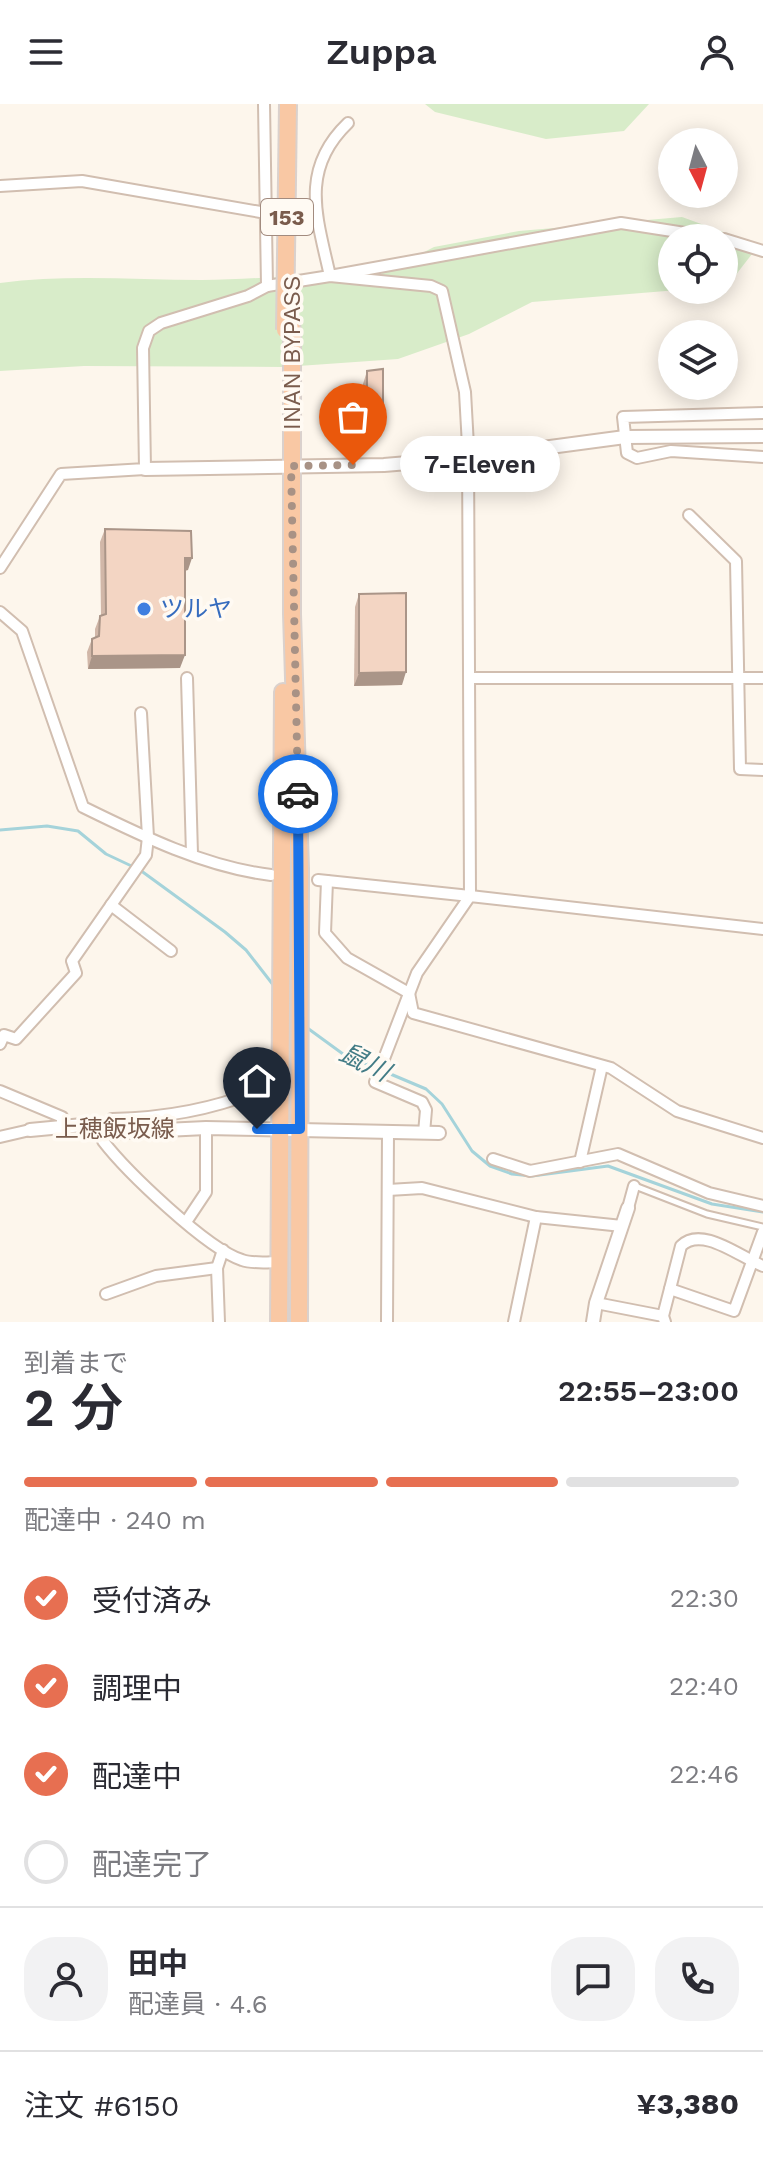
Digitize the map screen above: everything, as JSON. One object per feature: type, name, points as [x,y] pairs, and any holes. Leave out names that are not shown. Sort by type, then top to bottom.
[{"type":"highway","name":"INAN BYPASS","points":[[291,104],[287,466],[291,965],[299,1040],[299,1322]]},
{"type":"highway","name":"INAN BYPASS","points":[[279,1322],[281,1034],[291,965]]},
{"type":"street","points":[[264,104],[267,286]]},
{"type":"street","points":[[330,276],[317,217],[315,175],[334,136],[348,123]]},
{"type":"street","points":[[0,186],[82,181],[266,213]]},
{"type":"street","points":[[145,469],[143,348],[149,331],[161,323],[248,296],[267,286],[621,223],[658,229]]},
{"type":"street","points":[[738,243],[763,251]]},
{"type":"street","points":[[330,276],[431,286],[442,291],[465,392],[470,896],[417,973],[375,1082],[422,1102],[426,1110],[424,1133]]},
{"type":"street","points":[[763,413],[623,417],[627,453],[637,458],[671,451],[763,457]]},
{"type":"street","points":[[0,568],[61,474],[468,458],[625,437],[763,436]]},
{"type":"street","points":[[689,515],[736,561],[740,769],[763,770]]},
{"type":"street","points":[[0,612],[22,631],[83,807],[234,871],[271,875]]},
{"type":"street","points":[[187,678],[192,854]]},
{"type":"street","points":[[470,678],[763,678]]},
{"type":"street","points":[[1,1036],[16,1039],[76,973],[72,961],[146,855],[148,837],[141,713]]},
{"type":"street","points":[[763,929],[322,881],[325,933],[347,958],[409,993],[413,1013],[602,1066],[677,1111],[763,1138]]},
{"type":"street","points":[[111,905],[171,951]]},
{"type":"street","points":[[580,1162],[602,1066]]},
{"type":"street","points":[[262,1089],[165,1118],[112,1119],[103,1133],[103,1141],[186,1222],[223,1250],[243,1261],[280,1262]]},
{"type":"street","points":[[0,1091],[62,1117],[62,1125]]},
{"type":"street","name":"上穂飯坂線","points":[[30,1130],[83,1125],[103,1133],[206,1128],[439,1133]]},
{"type":"street","points":[[186,1222],[206,1192],[206,1128]]},
{"type":"street","points":[[0,1137],[30,1130]]},
{"type":"street","points":[[387,1322],[388,1132]]},
{"type":"street","points":[[493,1159],[530,1171],[618,1154],[709,1193],[763,1206]]},
{"type":"street","points":[[593,1322],[596,1303],[634,1186]]},
{"type":"street","points":[[388,1190],[422,1188],[536,1217],[622,1226]]},
{"type":"street","points":[[514,1322],[536,1217]]},
{"type":"street","points":[[670,1289],[734,1311],[763,1229]]},
{"type":"street","points":[[596,1303],[666,1320],[670,1289],[681,1246],[686,1241],[703,1239],[763,1266]]},
{"type":"street","points":[[219,1322],[217,1268],[223,1250]]},
{"type":"street","points":[[106,1294],[156,1276],[217,1268]]},
{"type":"lane","points":[[634,1186],[707,1214],[763,1229]]},
{"type":"green space","points":[[425,104],[649,104],[624,131],[546,139],[435,112]]},
{"type":"green space","points":[[682,217],[701,224],[658,224],[658,292],[532,302],[469,334],[398,359],[284,367],[84,366],[0,371],[0,283],[76,278],[202,280],[302,277],[361,284],[434,247],[519,231]]},
{"type":"green space","points":[[738,237],[759,245],[738,272]]},
{"type":"building","points":[[383,369],[383,403],[367,402],[367,371]]},
{"type":"building","points":[[105,529],[191,531],[192,558],[185,558],[185,655],[92,656],[92,639],[99,636],[100,616],[106,614]]},
{"type":"building","points":[[406,593],[406,672],[359,673],[359,594]]},
{"type":"waterway","name":"鼠川","points":[[0,830],[47,826],[78,831],[106,854],[140,870],[225,932],[246,950],[274,986]]},
{"type":"waterway","name":"鼠川","points":[[306,1027],[343,1054],[426,1089],[442,1104],[472,1151],[490,1166],[512,1174],[532,1176],[608,1166],[712,1204],[763,1212]]},
{"type":"way so far","points":[[298,794],[291,466],[353,465]]},
{"type":"place","name":"7-Eleven","points":[[353,465]]},
{"type":"place","name":"ツルヤ","points":[[144,609]]},
{"type":"route","points":[[257,1129],[300,1129],[298,794]]}]
